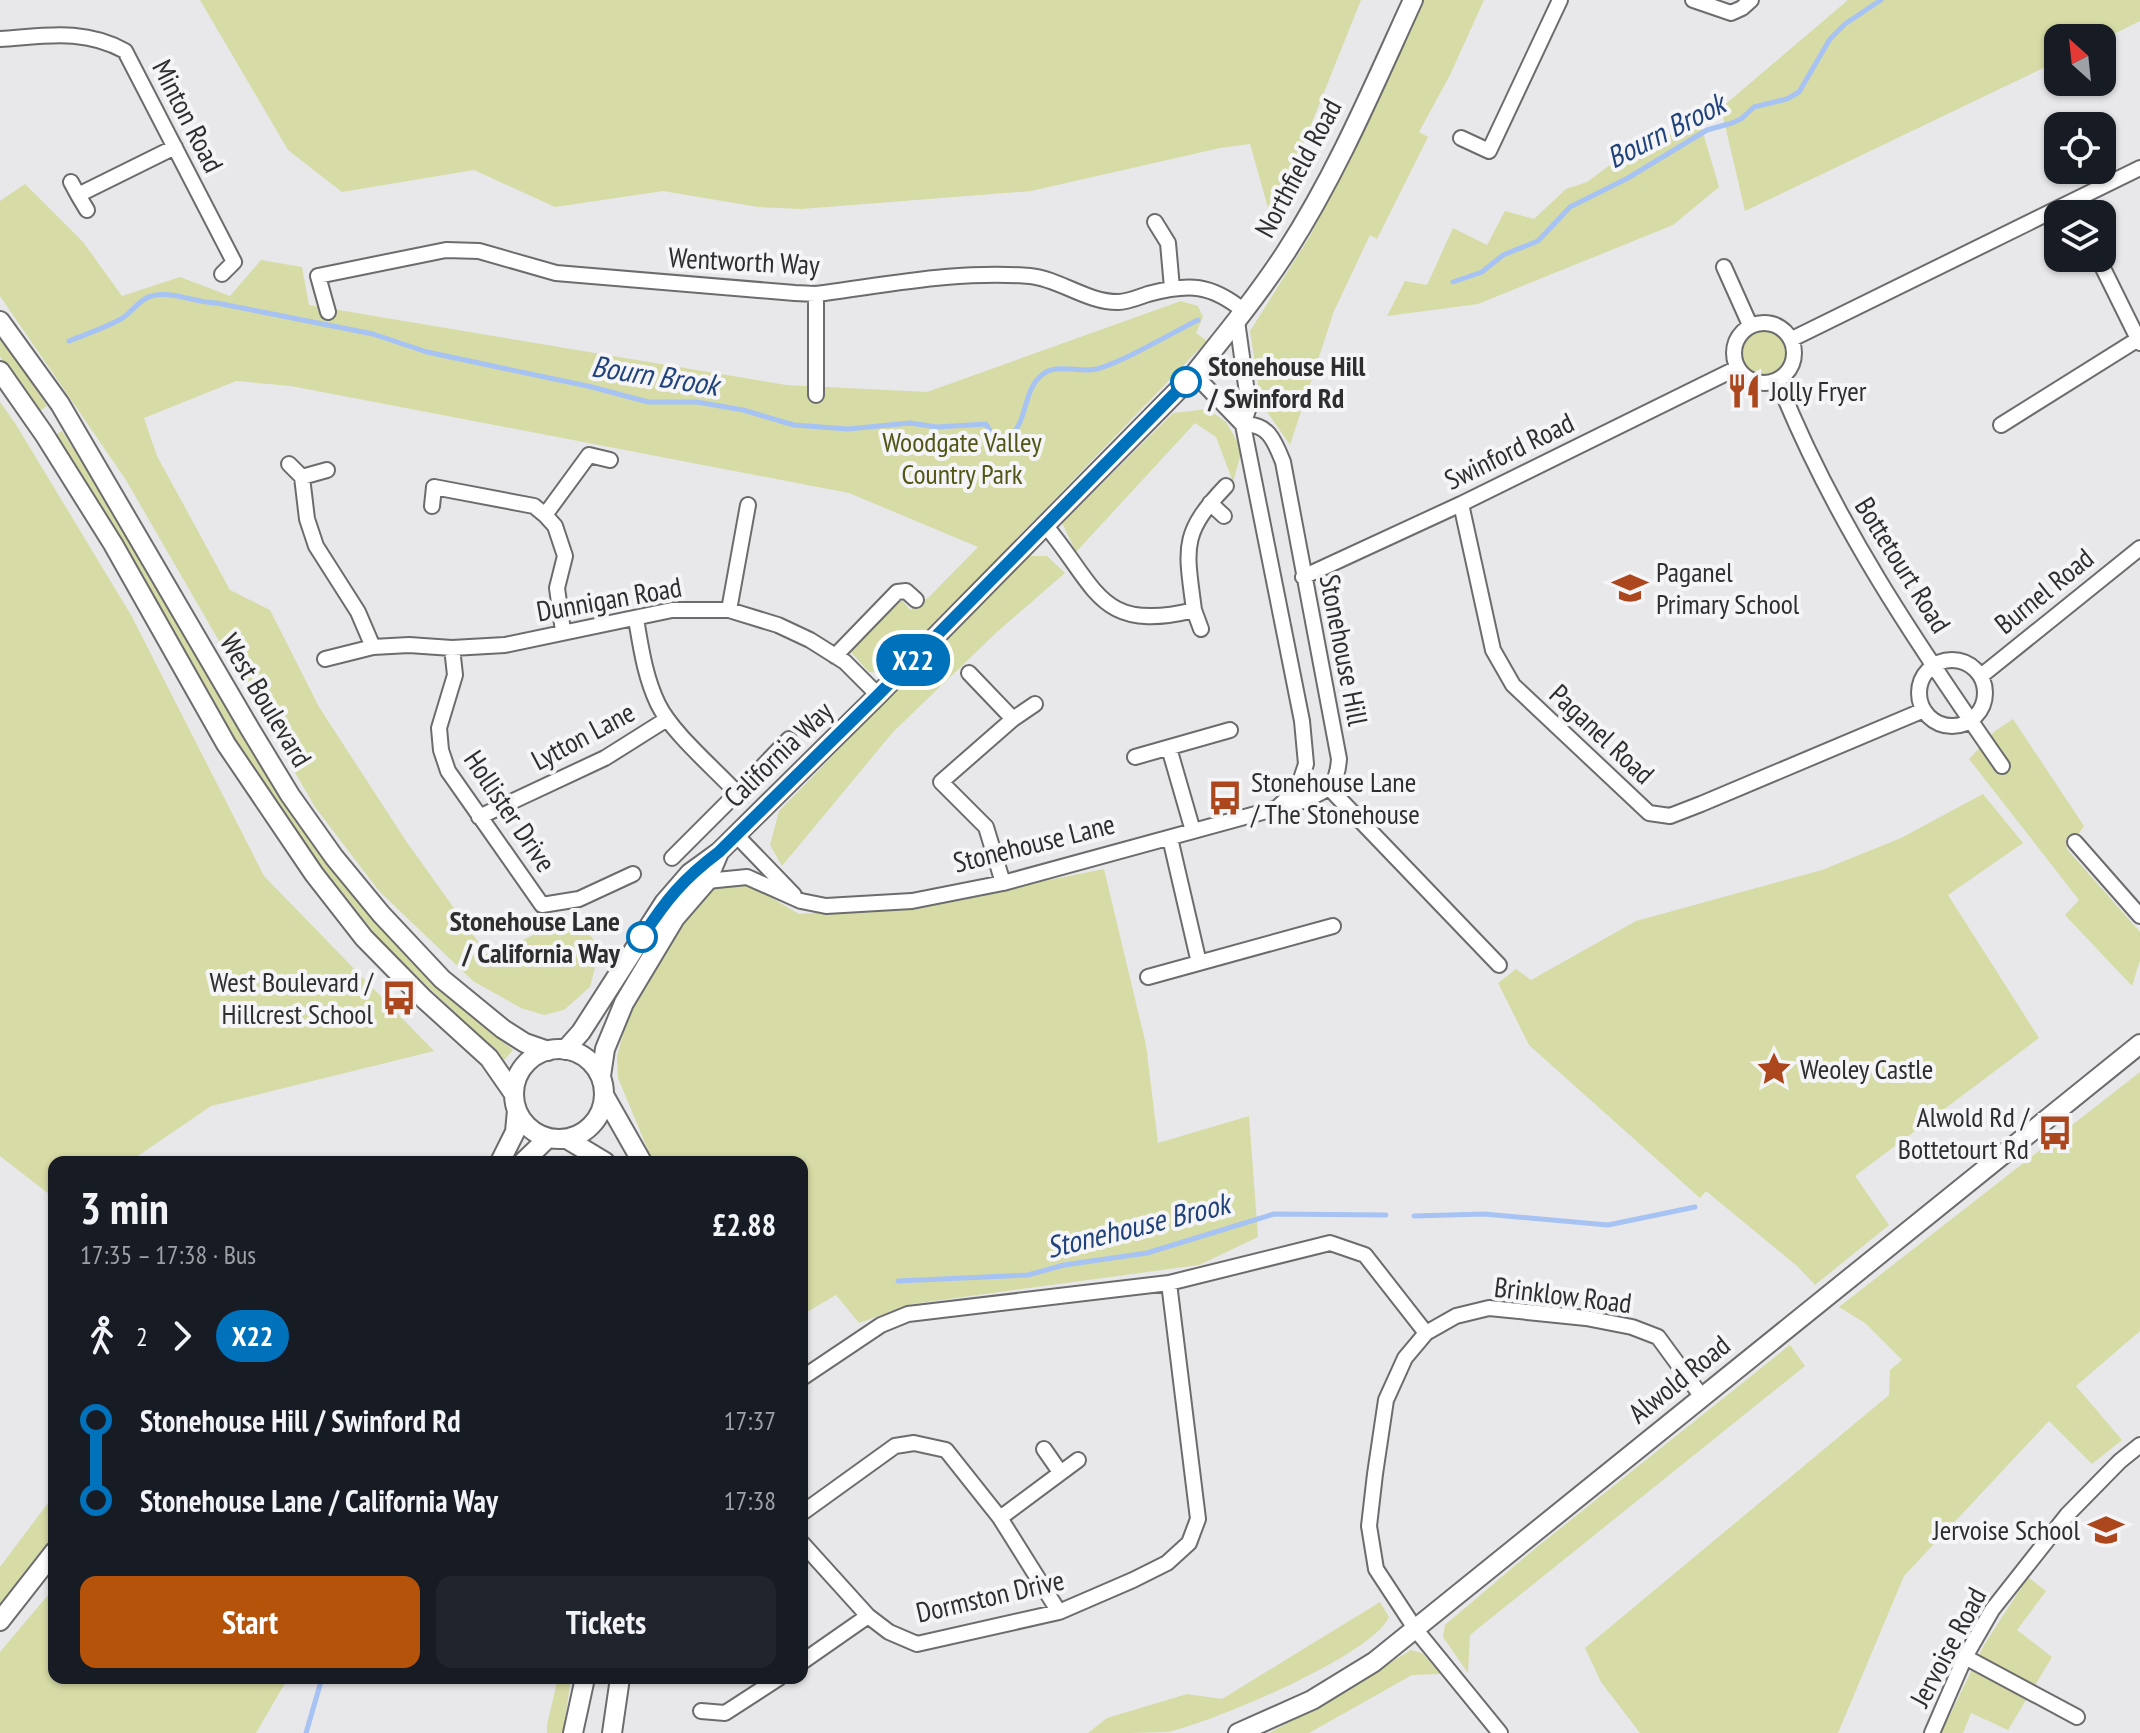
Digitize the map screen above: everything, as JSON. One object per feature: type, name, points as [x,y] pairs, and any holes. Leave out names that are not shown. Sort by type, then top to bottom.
[{"type":"street","name":"Northfield Road","points":[[1212,352],[1288,249],[1344,148],[1413,0]]},
{"type":"street","points":[[1461,138],[1489,151],[1560,0]]},
{"type":"street","points":[[1693,0],[1731,13],[1751,0]]},
{"type":"street","name":"Minton Road","points":[[0,39],[80,34],[110,42],[125,51],[234,262],[222,274]]},
{"type":"street","points":[[87,210],[74,189],[175,147]]},
{"type":"street","points":[[2086,200],[2140,168]]},
{"type":"street","points":[[1155,222],[1168,243],[1172,288]]},
{"type":"street","points":[[1792,339],[2044,222]]},
{"type":"street","name":"Wentworth Way","points":[[328,312],[318,276],[446,250],[479,251],[556,273],[816,294],[948,277],[1033,276],[1092,298],[1120,302],[1172,288],[1216,290],[1241,316]]},
{"type":"street","points":[[1724,267],[1750,325]]},
{"type":"street","points":[[2001,425],[2139,340],[2105,272]]},
{"type":"street","points":[[816,294],[816,395]]},
{"type":"street","name":"Stonehouse Hill","points":[[1241,316],[1249,407],[1243,425],[1302,721],[1306,764],[1298,788],[1277,807]]},
{"type":"street","name":"West Boulevard","points":[[0,321],[60,404],[250,729],[290,795],[334,857],[381,914],[442,979],[525,1043],[556,1050]]},
{"type":"street","points":[[1767,322],[1779,326],[1792,339],[1795,360],[1788,374],[1778,381],[1765,384],[1752,382],[1737,368],[1733,350],[1739,335],[1750,325],[1767,322]]},
{"type":"street","name":"California Way","points":[[556,1050],[581,1032],[664,903],[690,873],[719,852],[878,695],[1194,374],[1212,352]]},
{"type":"street","name":"Swinford Road","points":[[1303,577],[1461,504],[1737,368]]},
{"type":"street","name":"West Boulevard","points":[[0,371],[113,544],[226,744],[314,874],[364,938],[424,999],[489,1058],[516,1102]]},
{"type":"street","name":"Stonehouse Hill","points":[[1194,374],[1243,425]]},
{"type":"street","name":"Bottetourt Road","points":[[1778,381],[1797,429],[1845,526],[2002,766]]},
{"type":"street","name":"Stonehouse Hill","points":[[1243,425],[1255,423],[1274,439],[1283,462],[1339,759],[1338,773],[1330,789]]},
{"type":"street","points":[[545,515],[589,455],[610,460]]},
{"type":"street","points":[[289,464],[302,477],[307,519],[316,546],[358,612],[373,647]]},
{"type":"street","points":[[302,477],[327,470]]},
{"type":"street","points":[[1201,629],[1194,610],[1188,544],[1194,525],[1226,486]]},
{"type":"street","points":[[432,506],[434,487],[534,506],[545,515],[555,526],[565,556],[557,588],[563,631]]},
{"type":"street","points":[[1210,503],[1224,516]]},
{"type":"street","name":"Paganel Road","points":[[1461,504],[1493,650],[1513,685],[1649,813],[1670,816],[1924,710]]},
{"type":"street","points":[[729,610],[748,505]]},
{"type":"street","points":[[1045,525],[1084,581],[1104,600],[1134,617],[1168,616],[1194,610]]},
{"type":"street","name":"Burnel Road","points":[[1981,676],[2140,548]]},
{"type":"street","points":[[835,656],[897,592],[906,591],[916,600]]},
{"type":"street","name":"Dunnigan Road","points":[[325,659],[373,647],[505,645],[672,610],[729,610],[778,625],[810,640],[845,662],[878,695]]},
{"type":"street","points":[[636,619],[647,676],[667,719],[737,793]]},
{"type":"street","name":"Hollister Drive","points":[[452,648],[455,675],[439,728],[441,750],[448,771],[542,905],[579,899],[633,874]]},
{"type":"street","points":[[1960,660],[1981,676],[1985,685],[1984,704],[1970,721],[1947,726],[1933,720],[1924,710],[1919,689],[1922,679],[1934,665],[1960,660]]},
{"type":"street","points":[[969,673],[1013,719]]},
{"type":"street","points":[[941,782],[1013,719],[1035,704]]},
{"type":"street","name":"Lytton Lane","points":[[479,817],[605,758],[667,719]]},
{"type":"street","points":[[1135,757],[1230,730]]},
{"type":"street","points":[[672,858],[789,739]]},
{"type":"street","points":[[1169,748],[1193,831]]},
{"type":"street","points":[[928,770],[986,827],[1003,883]]},
{"type":"street","points":[[1277,807],[1303,801],[1330,789],[1499,965]]},
{"type":"street","name":"Stonehouse Lane","points":[[707,881],[747,877],[801,901],[826,906],[912,901],[1003,883],[1277,807]]},
{"type":"street","points":[[736,835],[801,901]]},
{"type":"street","points":[[1170,838],[1199,963]]},
{"type":"street","points":[[2075,842],[2140,916]]},
{"type":"street","name":"California Way","points":[[601,1076],[605,1049],[624,1003],[675,918],[707,881],[719,852]]},
{"type":"street","points":[[1148,977],[1333,926]]},
{"type":"street","name":"Alwold Road","points":[[1238,1733],[1323,1693],[1374,1662],[1416,1630],[2140,1044]]},
{"type":"street","points":[[503,1156],[515,1132],[515,1085],[524,1067],[530,1060],[556,1050],[586,1058],[601,1076],[604,1095],[603,1105],[593,1124],[586,1131],[558,1138],[532,1156]]},
{"type":"street","points":[[604,1095],[639,1156]]},
{"type":"street","points":[[516,1102],[529,1128],[558,1138],[593,1156]]},
{"type":"street","points":[[808,1374],[881,1325],[908,1314],[1169,1283],[1330,1243],[1365,1255],[1426,1333]]},
{"type":"street","name":"Dormston Drive","points":[[808,1550],[868,1616],[889,1632],[917,1644],[1059,1612],[1167,1563],[1189,1543],[1198,1519],[1169,1283]]},
{"type":"street","name":"Brinklow Road","points":[[1500,1733],[1416,1630],[1376,1569],[1369,1526],[1386,1400],[1405,1358],[1426,1333],[1456,1316],[1489,1308],[1586,1318],[1632,1327],[1658,1337],[1702,1397]]},
{"type":"street","points":[[808,1509],[895,1446],[914,1443],[946,1450],[1000,1518],[1059,1612]]},
{"type":"street","name":"Jervoise Road","points":[[1932,1733],[1965,1657],[1992,1610],[2067,1515],[2140,1445]]},
{"type":"street","points":[[1044,1449],[1060,1472]]},
{"type":"street","points":[[1000,1518],[1078,1460]]},
{"type":"street","points":[[0,1621],[48,1560]]},
{"type":"street","points":[[808,1658],[868,1616]]},
{"type":"street","points":[[1965,1657],[2077,1717]]},
{"type":"street","points":[[573,1733],[584,1684]]},
{"type":"street","points":[[612,1733],[619,1684]]},
{"type":"street","points":[[701,1711],[725,1713],[770,1684]]},
{"type":"green space","points":[[200,0],[1361,0],[1272,222],[1250,144],[1031,191],[801,209],[758,207],[663,191],[555,207],[474,170],[342,192],[288,150]]},
{"type":"green space","points":[[1424,0],[1484,0],[1450,75],[1419,132],[1428,137],[1377,239],[1370,235],[1334,311],[1290,445],[1261,403],[1250,331],[1310,236]]},
{"type":"green space","points":[[1848,0],[2140,0],[2140,21],[2116,33],[2116,24],[2044,24],[2044,68],[1745,211],[1721,108]]},
{"type":"green space","points":[[1699,119],[1719,187],[1673,225],[1478,304],[1387,316],[1405,281],[1427,285],[1453,228],[1487,245],[1505,211],[1534,219],[1566,189],[1587,182],[1621,157],[1638,156]]},
{"type":"green space","name":"Woodgate Valley Country Park","points":[[25,184],[83,242],[122,296],[180,277],[230,296],[261,260],[302,267],[309,305],[786,385],[927,392],[1181,301],[1198,306],[1203,317],[1196,333],[1207,341],[887,673],[869,672],[850,651],[902,600],[910,610],[929,597],[978,547],[849,493],[291,386],[236,381],[144,418],[157,456],[230,590],[270,610],[319,707],[406,841],[489,957],[537,933],[578,920],[600,948],[590,987],[564,1010],[544,1015],[521,1008],[473,981],[379,891],[315,807],[126,480],[0,296],[0,201]]},
{"type":"green space","points":[[1764,324],[1785,332],[1793,353],[1785,374],[1764,382],[1743,374],[1735,353],[1743,332]]},
{"type":"green space","points":[[0,335],[47,406],[38,412],[0,357]]},
{"type":"green space","points":[[0,402],[131,615],[264,876],[434,1051],[211,1106],[138,1156],[48,1156],[48,1193],[0,1156]]},
{"type":"green space","points":[[1208,409],[1226,422],[1242,450],[1233,482],[1216,437],[1195,423],[1076,552],[1062,523],[1173,413]]},
{"type":"green space","points":[[62,431],[382,926],[476,1020],[513,1050],[504,1060],[380,940],[268,799],[55,435]]},
{"type":"green space","points":[[1028,556],[1047,556],[1065,573],[998,631],[893,732],[782,866],[770,845],[779,811]]},
{"type":"green space","points":[[2013,719],[2084,826],[2077,836],[2066,839],[2067,849],[2140,932],[2140,960],[2132,986],[2065,915],[2079,900],[1969,759],[1995,731]]},
{"type":"green space","points":[[1983,794],[2023,843],[1948,895],[2039,1038],[1855,1176],[1889,1225],[1815,1285],[1797,1266],[1706,1191],[1700,1198],[1529,1045],[1498,983],[1516,969],[1531,980],[1636,921],[1822,870],[1901,838]]},
{"type":"green space","points":[[1104,869],[1146,1045],[1158,1143],[1249,1116],[1258,1237],[1199,1265],[912,1304],[859,1323],[836,1295],[808,1311],[808,1156],[650,1156],[618,1078],[617,1056],[634,995],[682,917],[705,890],[747,883],[799,914],[917,906]]},
{"type":"green space","points":[[2140,1072],[2140,1331],[2076,1386],[2122,1440],[2092,1464],[2049,1421],[1904,1576],[1838,1733],[1640,1733],[1601,1682],[1585,1648],[1889,1395],[1890,1370],[1902,1360],[1865,1323],[1839,1307]]},
{"type":"green space","points":[[1790,1345],[1805,1366],[1470,1635],[1468,1673],[1443,1637],[1445,1625],[1537,1547]]},
{"type":"green space","points":[[48,1503],[48,1550],[0,1610],[0,1567]]},
{"type":"green space","points":[[2028,1577],[2046,1591],[2017,1630],[2052,1657],[2008,1730],[1971,1713],[1963,1733],[1941,1733],[1984,1645]]},
{"type":"green space","points":[[48,1595],[48,1684],[285,1684],[256,1733],[0,1733],[0,1652]]},
{"type":"green space","points":[[1380,1602],[1389,1617],[1376,1633],[1323,1668],[1253,1702],[1168,1732],[1088,1733],[1107,1718],[1187,1694],[1222,1699]]},
{"type":"green space","points":[[1411,1650],[1422,1653],[1441,1674],[1412,1675],[1309,1733],[1269,1733],[1325,1703]]},
{"type":"green space","points":[[557,1684],[570,1684],[563,1733],[547,1733]]},
{"type":"waterway","name":"Bourn Brook","points":[[1453,282],[1482,272],[1503,255],[1538,241],[1570,207],[1628,178],[1707,130],[1741,119],[1754,107],[1787,99],[1799,92],[1830,39],[1845,24],[1881,0]]},
{"type":"waterway","name":"Bourn Brook","points":[[69,341],[121,319],[150,296],[164,294],[373,334],[427,352],[648,402],[697,402],[743,410],[794,425],[848,429],[910,423],[937,427],[986,424],[994,437],[1009,438],[1020,423],[1032,388],[1043,374],[1055,369],[1097,369],[1134,354],[1198,320]]},
{"type":"waterway","name":"Stonehouse Brook","points":[[1414,1216],[1484,1214],[1608,1225],[1695,1207]]},
{"type":"waterway","name":"Stonehouse Brook","points":[[898,1281],[1028,1275],[1064,1265],[1147,1253],[1274,1214],[1386,1215]]},
{"type":"waterway","name":"Stonehouse Brook","points":[[306,1733],[320,1684]]},
{"type":"bus line","name":"X22","points":[[642,937],[664,903],[690,873],[719,852],[878,695],[1186,382]]},
{"type":"place","name":"Stonehouse Hill / Swinford Rd","points":[[1186,382]]},
{"type":"place","name":"Jolly Fryer","points":[[1744,391]]},
{"type":"place","name":"Paganel Primary School","points":[[1630,588]]},
{"type":"place","name":"Stonehouse Lane / The Stonehouse","points":[[1225,798]]},
{"type":"place","name":"Stonehouse Lane / California Way","points":[[642,937]]},
{"type":"place","name":"West Boulevard / Hillcrest School","points":[[399,998]]},
{"type":"place","name":"Weoley Castle","points":[[1774,1069]]},
{"type":"place","name":"Alwold Rd / Bottetourt Rd","points":[[2055,1133]]},
{"type":"place","name":"Jervoise School","points":[[2106,1530]]}]
